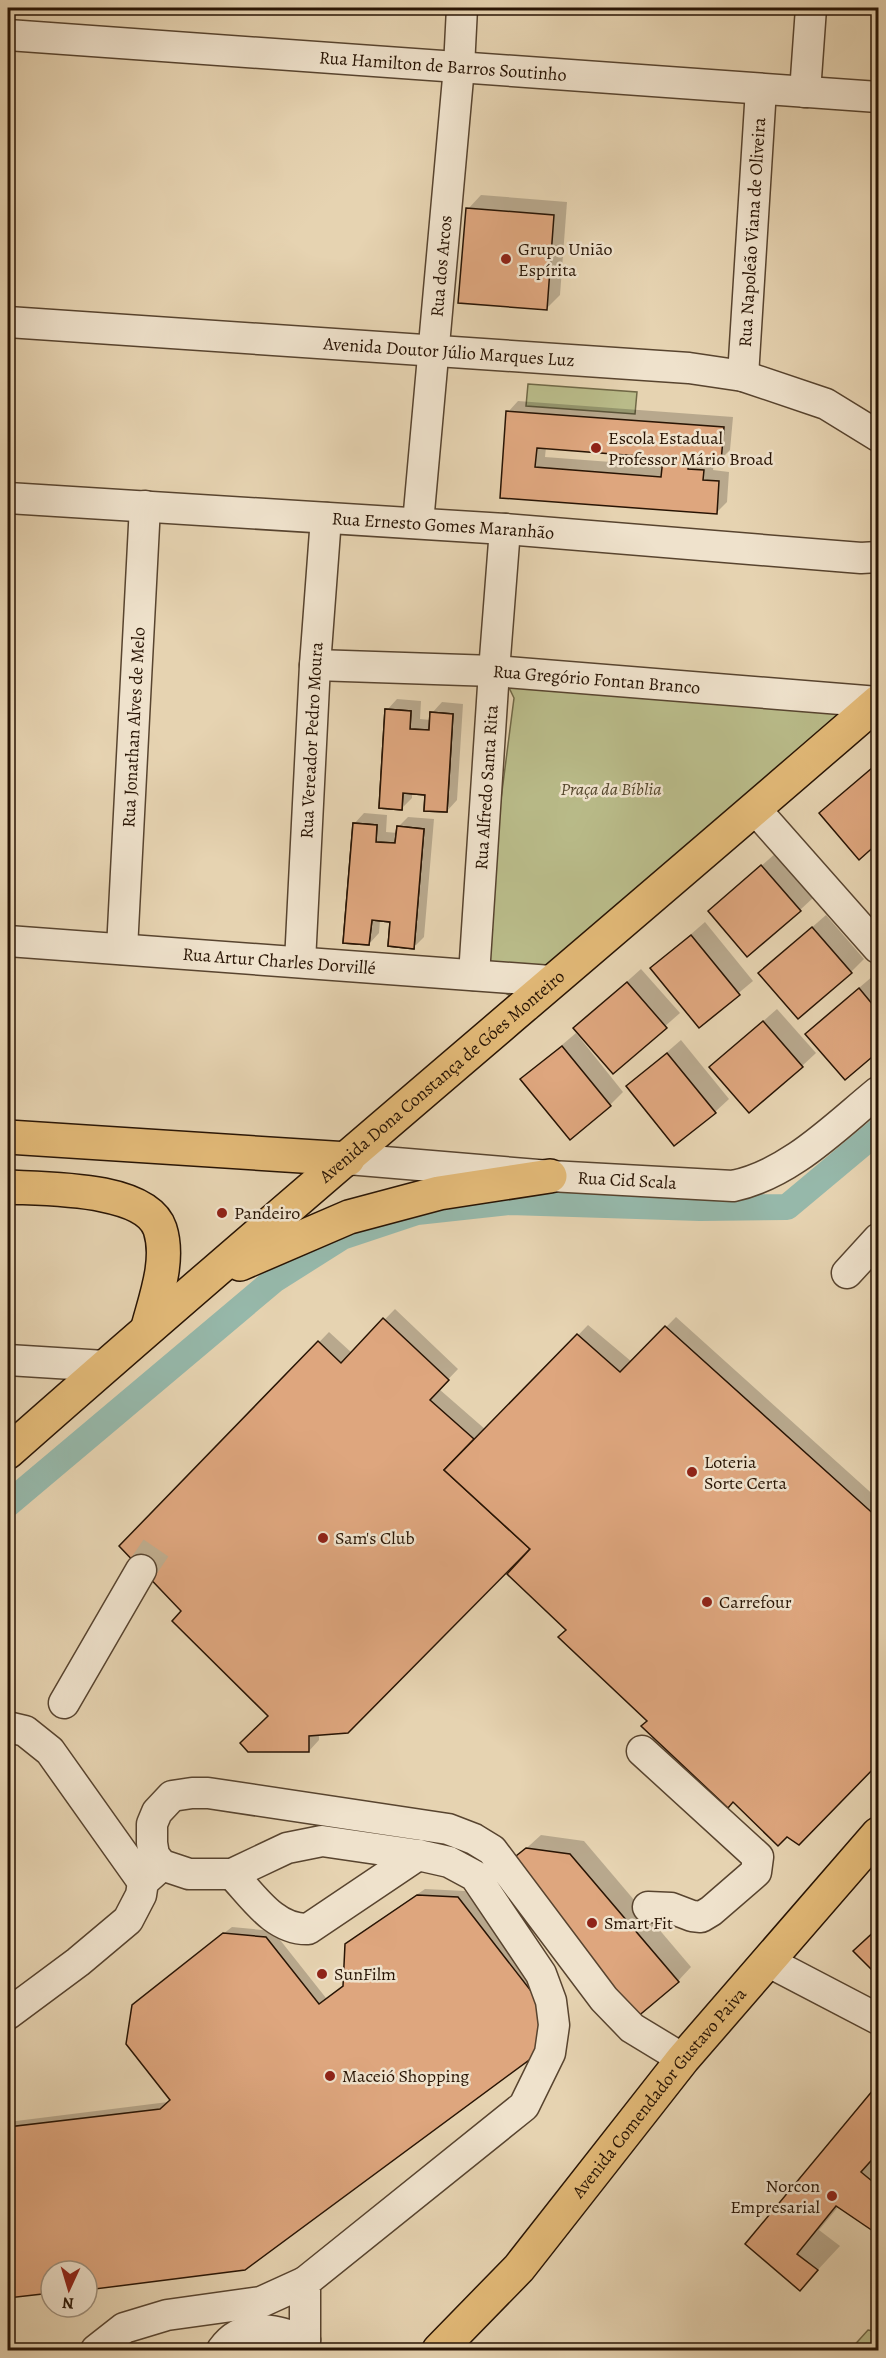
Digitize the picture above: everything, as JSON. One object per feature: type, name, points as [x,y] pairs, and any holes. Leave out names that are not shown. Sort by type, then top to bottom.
[{"type":"main road","name":"Avenida Dona Constança de Góes Monteiro","points":[[8,1452],[148,1328],[348,1159],[551,981],[878,702]]},
{"type":"main road","points":[[8,1137],[348,1159]]},
{"type":"main road","points":[[91,1193],[93,1143]]},
{"type":"main road","points":[[205,1279],[349,1217],[439,1193],[550,1176]]},
{"type":"main road","points":[[8,1187],[117,1197],[154,1218],[160,1229],[163,1254],[159,1284],[148,1328]]},
{"type":"main road","name":"Avenida Comendador Gustavo Paiva","points":[[439,2350],[519,2268],[683,2059],[879,1834]]},
{"type":"street","name":"Rua dos Arcos","points":[[418,523],[459,67],[462,8]]},
{"type":"street","points":[[805,92],[811,8]]},
{"type":"street","name":"Rua Hamilton de Barros Soutinho","points":[[8,35],[879,97]]},
{"type":"street","name":"Rua Napoleão Viana de Oliveira","points":[[743,376],[761,89]]},
{"type":"street","name":"Avenida Doutor Júlio Marques Luz","points":[[8,322],[689,368],[743,376],[826,404],[879,436]]},
{"type":"street","name":"Rua Ernesto Gomes Maranhão","points":[[8,498],[505,529],[861,558],[879,556]]},
{"type":"street","name":"Rua Jonathan Alves de Melo","points":[[122,949],[145,506]]},
{"type":"street","name":"Rua Vereador Pedro Moura","points":[[300,962],[315,665],[326,518]]},
{"type":"street","name":"Rua Alfredo Santa Rita","points":[[474,975],[505,529]]},
{"type":"street","name":"Rua Gregório Fontan Branco","points":[[315,665],[494,671],[878,702]]},
{"type":"street","points":[[755,809],[879,948]]},
{"type":"street","name":"Rua Artur Charles Dorvillé","points":[[8,941],[551,981]]},
{"type":"street","name":"Rua Cid Scala","points":[[348,1159],[550,1176],[733,1186],[751,1182],[777,1169],[807,1149],[879,1092]]},
{"type":"street","points":[[847,1273],[879,1239]]},
{"type":"street","points":[[8,1360],[105,1366]]},
{"type":"street","points":[[64,1703],[141,1570]]},
{"type":"street","points":[[8,1727],[25,1731],[50,1750],[152,1873],[232,1874],[287,1848],[322,1841],[449,1862],[475,1876],[541,1974],[551,2001],[554,2025],[550,2053],[524,2106],[305,2282],[261,2302],[167,2315],[124,2328],[96,2350]]},
{"type":"street","points":[[642,1751],[758,1857],[759,1864],[756,1872],[701,1917],[670,1908],[648,1907]]},
{"type":"street","points":[[8,2014],[78,1962],[128,1920],[152,1873],[154,1855],[152,1824],[157,1812],[172,1796],[208,1793],[448,1829],[474,1839],[492,1850],[604,2000],[632,2028],[683,2059]]},
{"type":"street","points":[[232,1874],[277,1921],[295,1930],[308,1929],[418,1856]]},
{"type":"street","points":[[767,1961],[879,2019]]},
{"type":"street","points":[[222,2350],[228,2341],[240,2334],[258,2329],[304,2345],[305,2282]]},
{"type":"green space","points":[[528,384],[637,392],[635,414],[526,406]]},
{"type":"green space","name":"Praça da Bíblia","points":[[502,673],[878,702],[525,1004],[478,978],[514,698]]},
{"type":"green space","points":[[868,2330],[878,2332],[878,2350],[850,2350]]},
{"type":"building","name":"Grupo União Espírita","points":[[466,208],[554,215],[547,310],[458,303]]},
{"type":"building","points":[[506,411],[724,427],[721,462],[689,460],[688,469],[704,470],[703,480],[719,481],[717,514],[500,498]],"holes":[[[537,448],[663,458],[661,477],[535,467]]]},
{"type":"building","points":[[385,709],[411,711],[410,729],[429,730],[430,712],[453,714],[447,812],[424,811],[425,795],[403,793],[402,810],[379,808]],"holes":[[[409,739],[428,741],[425,780],[405,778]]]},
{"type":"building","points":[[385,709],[411,711],[410,729],[429,730],[430,712],[453,714],[447,812],[424,811],[425,795],[403,793],[402,810],[379,808]]},
{"type":"building","points":[[872,768],[878,775],[878,843],[859,860],[819,813]]},
{"type":"building","points":[[353,823],[377,825],[376,842],[395,843],[397,826],[424,829],[414,949],[388,946],[390,922],[372,920],[369,945],[343,943]],"holes":[[[375,860],[394,862],[391,910],[372,909]]]},
{"type":"building","points":[[353,823],[377,825],[376,842],[395,843],[397,826],[424,829],[414,949],[388,946],[390,922],[372,920],[369,945],[343,943]]},
{"type":"building","points":[[761,865],[801,911],[747,957],[708,911]]},
{"type":"building","points":[[812,927],[852,973],[798,1019],[758,973]]},
{"type":"building","points":[[691,935],[740,995],[699,1028],[650,968]]},
{"type":"building","points":[[627,982],[667,1028],[613,1074],[573,1028]]},
{"type":"building","points":[[859,988],[878,1011],[878,1052],[845,1080],[805,1034]]},
{"type":"building","points":[[763,1021],[803,1067],[749,1113],[709,1067]]},
{"type":"building","points":[[562,1046],[611,1106],[570,1140],[520,1079]]},
{"type":"building","points":[[667,1053],[716,1113],[674,1146],[626,1086]]},
{"type":"building","name":"Sam's Club","points":[[383,1318],[449,1380],[430,1400],[474,1439],[444,1470],[530,1549],[348,1733],[309,1736],[309,1752],[248,1752],[240,1743],[268,1716],[172,1621],[181,1611],[119,1546],[318,1341],[341,1363]]},
{"type":"building","name":"Carrefour","points":[[665,1326],[878,1518],[878,1764],[799,1845],[787,1837],[778,1846],[733,1802],[728,1808],[641,1726],[647,1721],[558,1637],[566,1630],[507,1574],[530,1549],[444,1470],[577,1334],[620,1372]]},
{"type":"building","name":"Smart Fit","points":[[526,1848],[570,1854],[679,1982],[636,2018],[506,1864]]},
{"type":"building","name":"Maceió Shopping","points":[[417,1895],[458,1897],[545,2009],[540,2052],[245,2270],[99,2288],[99,2259],[39,2259],[39,2294],[8,2298],[8,2127],[160,2109],[170,2100],[126,2044],[132,2005],[223,1933],[266,1937],[319,2004],[343,1986],[345,1944]]},
{"type":"building","points":[[878,1928],[878,1976],[853,1951]]},
{"type":"building","name":"Norcon Empresarial","points":[[878,2084],[878,2153],[861,2172],[878,2186],[878,2223],[873,2231],[836,2206],[797,2254],[818,2270],[800,2291],[745,2244]]},
{"type":"waterway","points":[[8,1504],[274,1280],[342,1237],[417,1212],[510,1202],[700,1208],[787,1207],[878,1131]]},
{"type":"tunnel","points":[[141,1570],[156,1548]]},
{"type":"place","name":"Grupo União Espírita","points":[[506,259]]},
{"type":"place","name":"Escola Estadual Professor Mário Broad","points":[[596,448]]},
{"type":"place","name":"Pandeiro","points":[[222,1213]]},
{"type":"place","name":"Loteria Sorte Certa","points":[[692,1472]]},
{"type":"place","name":"Sam's Club","points":[[323,1538]]},
{"type":"place","name":"Carrefour","points":[[707,1602]]},
{"type":"place","name":"Smart Fit","points":[[592,1923]]},
{"type":"place","name":"SunFilm","points":[[322,1974]]},
{"type":"place","name":"Maceió Shopping","points":[[330,2076]]},
{"type":"place","name":"Norcon Empresarial","points":[[832,2196]]}]
